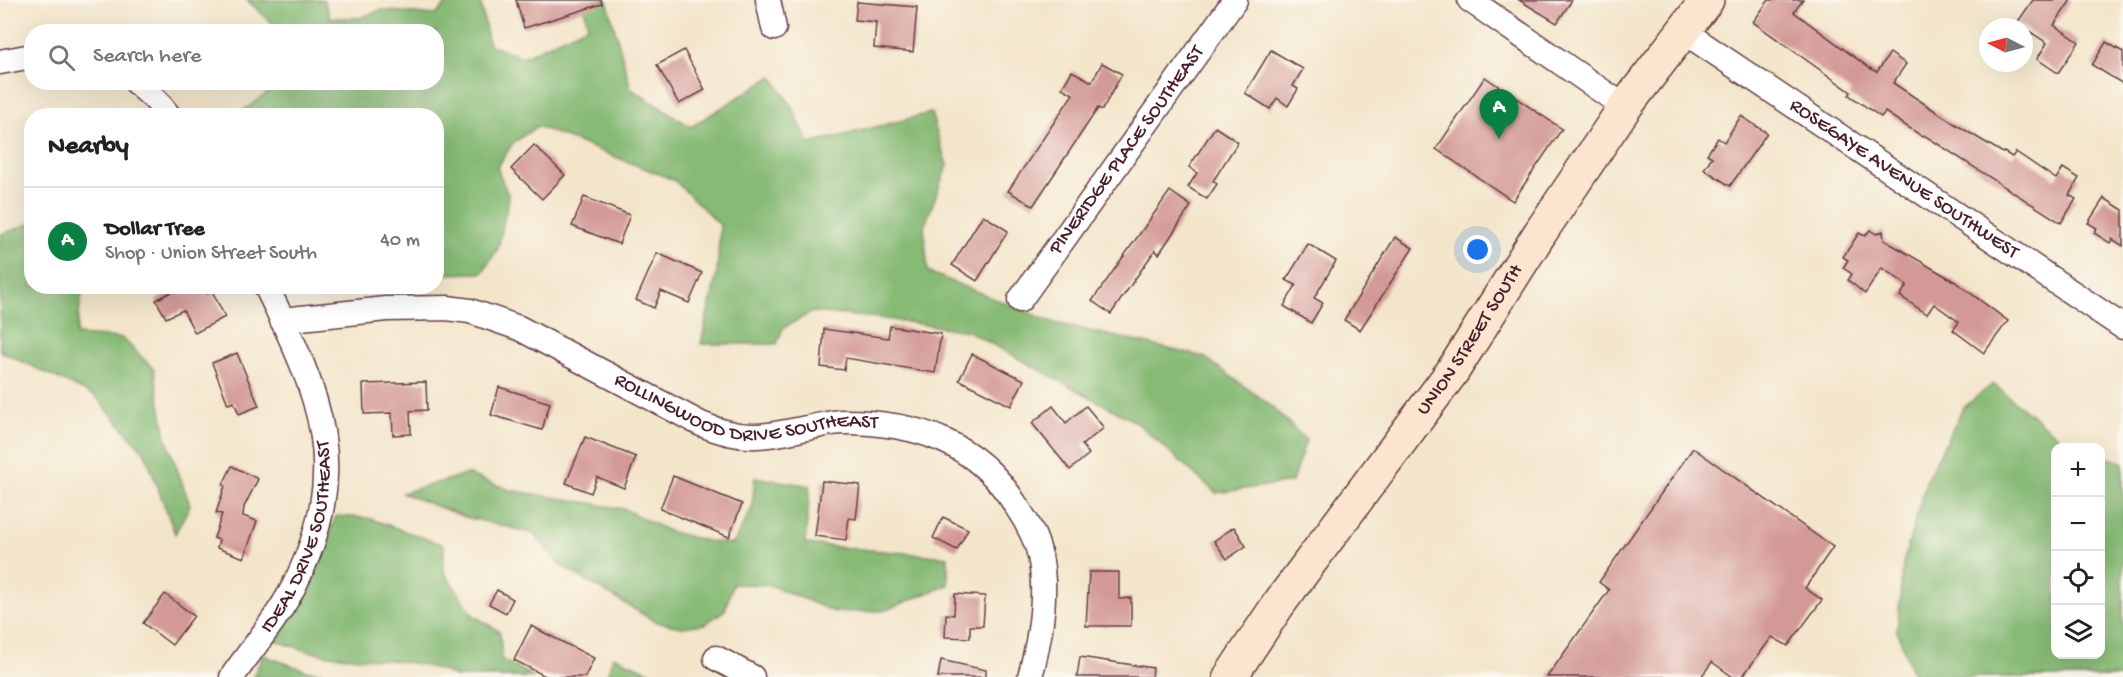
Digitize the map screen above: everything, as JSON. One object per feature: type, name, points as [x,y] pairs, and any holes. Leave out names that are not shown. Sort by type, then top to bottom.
[{"type":"main road","name":"UNION STREET SOUTH","points":[[1230,677],[1278,605],[1452,372],[1540,233],[1625,107],[1707,0]]},
{"type":"street","points":[[768,0],[774,28]]},
{"type":"street","name":"PINERIDGE PLACE SOUTHEAST","points":[[1020,300],[1235,0]]},
{"type":"street","points":[[1470,0],[1625,107]]},
{"type":"street","name":"ROSEGAYE AVENUE SOUTHWEST","points":[[1683,31],[2123,327]]},
{"type":"street","points":[[0,62],[24,58]]},
{"type":"street","points":[[145,90],[162,108]]},
{"type":"street","name":"IDEAL DRIVE SOUTHEAST","points":[[232,677],[293,588],[316,534],[324,485],[326,447],[320,412],[303,361],[270,294]]},
{"type":"street","name":"ROLLINGWOOD DRIVE SOUTHEAST","points":[[282,320],[386,309],[447,308],[470,311],[519,328],[701,424],[726,434],[746,438],[766,436],[840,422],[925,432],[946,440],[968,451],[986,466],[1007,490],[1033,532],[1040,556],[1044,590],[1041,620],[1030,677]]},
{"type":"street","points":[[716,658],[752,677]]},
{"type":"green space","points":[[247,0],[324,0],[330,18],[360,18],[381,10],[436,15],[450,0],[480,0],[489,45],[523,57],[588,26],[582,0],[607,0],[631,89],[691,127],[772,76],[792,107],[809,144],[931,113],[947,166],[924,227],[928,272],[1055,323],[1204,357],[1270,405],[1306,440],[1292,482],[1216,493],[1136,422],[968,331],[879,318],[812,312],[783,328],[777,344],[701,344],[717,273],[720,225],[674,180],[537,126],[512,144],[497,168],[509,197],[498,248],[482,273],[444,274],[444,108],[247,108],[272,90],[444,90],[444,24],[273,24]]},
{"type":"green space","points":[[24,226],[24,294],[82,294],[76,335],[122,338],[154,369],[166,438],[190,505],[175,534],[145,453],[95,396],[0,351],[0,235]]},
{"type":"green space","points":[[1993,384],[2066,443],[2051,443],[2051,659],[2105,659],[2105,456],[2123,463],[2123,677],[1914,677],[1897,631],[1903,564],[1927,479],[1963,408]]},
{"type":"green space","points":[[467,474],[510,490],[624,509],[668,531],[707,541],[733,544],[752,508],[755,477],[810,486],[805,544],[948,557],[948,585],[883,611],[835,612],[770,585],[733,584],[725,610],[705,624],[682,627],[656,622],[560,565],[533,533],[465,517],[402,493]]},
{"type":"green space","points":[[336,516],[368,518],[444,545],[444,572],[473,615],[500,632],[502,660],[534,677],[456,677],[440,670],[408,662],[317,653],[273,640],[307,593]]},
{"type":"green space","points":[[263,655],[307,671],[369,677],[253,677]]},
{"type":"green space","points":[[613,656],[662,677],[607,677]]},
{"type":"building","points":[[516,0],[601,0],[602,4],[524,28]]},
{"type":"building","points":[[1519,0],[1572,0],[1557,23]]},
{"type":"building","points":[[1769,0],[1803,0],[1794,12],[1868,67],[1877,72],[1890,53],[1906,64],[1893,83],[1955,124],[2003,153],[2012,157],[2016,152],[2056,179],[2063,168],[2079,178],[2069,195],[2076,199],[2061,223],[1885,112],[1881,117],[1849,95],[1851,92],[1753,22]]},
{"type":"building","points":[[2033,0],[2071,0],[2054,25],[2079,42],[2058,73],[2037,59],[2047,43],[2033,34],[2033,18],[2020,18]]},
{"type":"building","points":[[857,2],[917,7],[913,52],[874,48],[876,22],[855,20]]},
{"type":"building","points":[[2106,42],[2123,52],[2123,84],[2092,65]]},
{"type":"building","points":[[684,50],[705,90],[679,104],[657,65]]},
{"type":"building","points":[[1271,50],[1303,69],[1293,86],[1298,89],[1288,106],[1277,98],[1270,109],[1245,93]]},
{"type":"building","points":[[1102,63],[1122,74],[1102,110],[1098,108],[1033,206],[1008,191],[1073,94],[1062,88],[1072,71],[1092,82]]},
{"type":"building","points":[[1485,77],[1562,129],[1513,201],[1436,149]]},
{"type":"building","points":[[1741,116],[1767,133],[1730,186],[1704,169],[1712,157],[1707,154],[1718,138],[1724,142]]},
{"type":"building","points":[[1215,127],[1238,142],[1213,181],[1217,184],[1207,199],[1188,187],[1197,173],[1189,167]]},
{"type":"building","points":[[534,145],[565,175],[542,199],[511,169]]},
{"type":"building","points":[[1170,191],[1191,206],[1159,254],[1155,250],[1111,314],[1092,301]]},
{"type":"building","points":[[584,197],[630,215],[619,244],[572,226]]},
{"type":"building","points":[[2104,198],[2123,210],[2123,246],[2112,239],[2110,243],[2094,233],[2097,228],[2088,223]]},
{"type":"building","points":[[983,215],[1008,231],[977,281],[952,265]]},
{"type":"building","points":[[1870,230],[1876,234],[1883,231],[1884,240],[1954,281],[2008,321],[1984,353],[1953,330],[1959,322],[1934,304],[1927,314],[1900,296],[1907,285],[1882,268],[1865,294],[1848,280],[1852,274],[1843,268],[1848,260],[1843,257],[1859,233],[1865,236]]},
{"type":"building","points":[[1395,237],[1413,248],[1360,330],[1344,320]]},
{"type":"building","points":[[1308,244],[1336,261],[1314,298],[1323,303],[1311,323],[1284,306],[1296,285],[1286,280]]},
{"type":"building","points":[[657,253],[702,273],[689,303],[661,291],[654,308],[636,300]]},
{"type":"building","points":[[167,294],[214,294],[225,317],[195,333],[183,310],[166,318],[156,300]]},
{"type":"building","points":[[890,326],[941,334],[935,373],[846,358],[844,370],[821,367],[824,329],[888,338]]},
{"type":"building","points":[[237,353],[259,406],[239,414],[234,402],[228,404],[212,363]]},
{"type":"building","points":[[972,354],[1024,380],[1011,406],[959,380]]},
{"type":"building","points":[[426,382],[427,410],[410,411],[411,434],[393,435],[392,413],[364,414],[363,384]]},
{"type":"building","points":[[499,387],[550,403],[542,430],[491,415]]},
{"type":"building","points":[[1053,406],[1066,423],[1086,406],[1104,428],[1082,445],[1089,454],[1070,470],[1032,423]]},
{"type":"building","points":[[585,437],[636,457],[624,488],[597,477],[591,493],[566,483]]},
{"type":"building","points":[[1693,448],[1833,547],[1805,588],[1822,600],[1788,646],[1772,637],[1742,677],[1733,677],[1712,662],[1701,677],[1547,677],[1609,590],[1599,582]]},
{"type":"building","points":[[232,466],[258,479],[244,507],[243,516],[257,521],[244,558],[217,548],[219,540],[214,538],[222,514],[216,513],[225,486],[223,484]]},
{"type":"building","points":[[673,476],[742,504],[729,537],[660,509]]},
{"type":"building","points":[[822,481],[860,485],[856,519],[849,518],[846,540],[815,536]]},
{"type":"building","points":[[943,517],[968,529],[957,550],[933,538]]},
{"type":"building","points":[[1234,527],[1246,546],[1227,559],[1214,541]]},
{"type":"building","points":[[1089,572],[1119,572],[1119,599],[1131,598],[1131,626],[1086,626]]},
{"type":"building","points":[[497,590],[513,599],[506,613],[489,604]]},
{"type":"building","points":[[165,594],[194,616],[172,645],[143,623]]},
{"type":"building","points":[[955,594],[985,596],[983,626],[970,626],[970,638],[945,637],[946,614],[954,615]]},
{"type":"building","points":[[531,626],[594,658],[585,677],[547,677],[514,660]]},
{"type":"building","points":[[1080,657],[1153,668],[1152,677],[1077,677]]},
{"type":"building","points":[[941,660],[986,670],[986,677],[938,677]]},
{"type":"place","name":"Dollar Tree","points":[[1499,139]]}]
